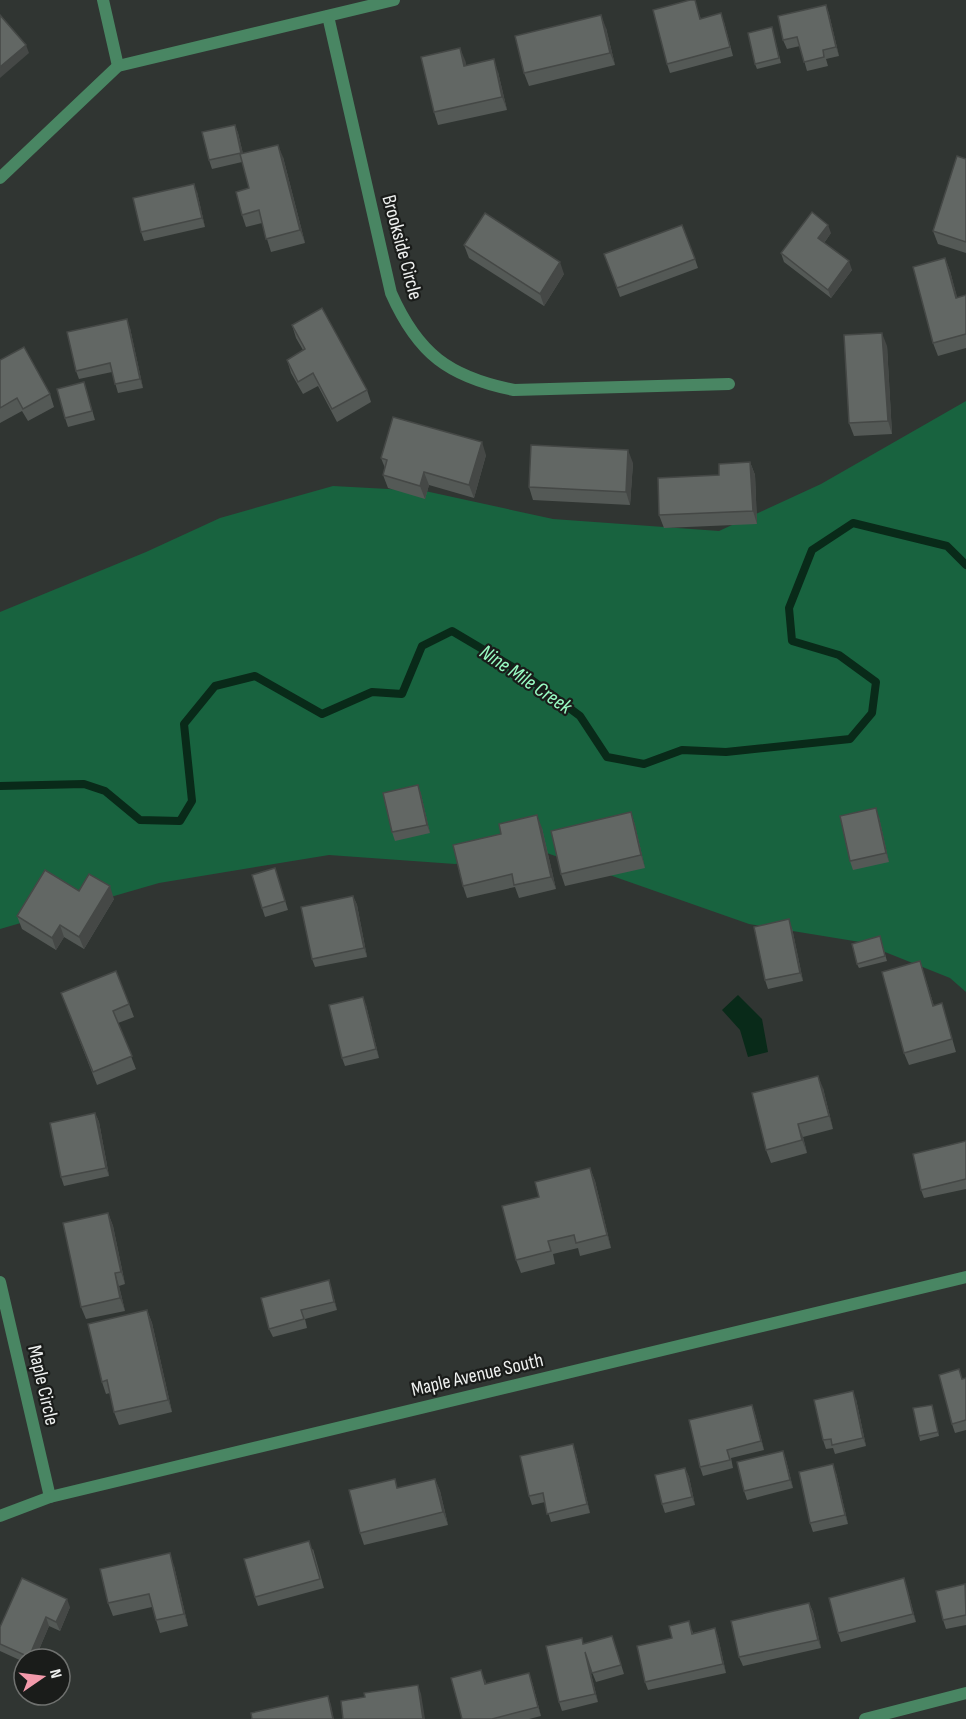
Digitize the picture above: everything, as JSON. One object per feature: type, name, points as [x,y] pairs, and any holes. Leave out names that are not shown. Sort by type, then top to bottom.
[{"type":"street","points":[[103,0],[118,66]]},
{"type":"street","points":[[0,178],[118,66],[394,0]]},
{"type":"street","name":"Brookside Circle","points":[[328,16],[391,293],[404,322],[425,350],[451,370],[480,383],[514,390],[729,384]]},
{"type":"street","name":"Maple Avenue South","points":[[0,1515],[50,1497],[966,1277]]},
{"type":"street","name":"Maple Circle","points":[[0,1282],[50,1497]]},
{"type":"street","points":[[864,1719],[966,1693]]},
{"type":"green space","points":[[966,401],[966,992],[950,978],[860,942],[749,924],[544,852],[455,864],[329,855],[159,883],[0,929],[0,612],[146,552],[220,518],[333,486],[425,491],[553,519],[719,531],[821,484]]},
{"type":"shaded area","points":[[738,995],[762,1019],[768,1052],[748,1057],[740,1030],[722,1010]]},
{"type":"building","points":[[695,0],[700,19],[721,13],[730,47],[667,64],[653,10]]},
{"type":"building","points":[[826,5],[836,47],[823,50],[824,57],[804,62],[797,37],[783,40],[778,16]]},
{"type":"building","points":[[0,15],[26,45],[0,67]]},
{"type":"building","points":[[601,15],[610,53],[524,73],[515,36]]},
{"type":"building","points":[[772,27],[779,58],[755,64],[748,33]]},
{"type":"building","points":[[460,48],[464,66],[494,59],[502,97],[434,112],[421,57]]},
{"type":"building","points":[[235,125],[241,153],[209,160],[202,132]]},
{"type":"building","points":[[278,145],[300,230],[266,239],[259,210],[242,215],[236,192],[249,188],[240,154]]},
{"type":"building","points":[[957,156],[966,159],[966,242],[933,231]]},
{"type":"building","points":[[194,184],[202,218],[141,232],[133,198]]},
{"type":"building","points":[[812,212],[828,225],[818,238],[849,261],[828,290],[781,253]]},
{"type":"building","points":[[485,213],[560,262],[540,294],[464,245]]},
{"type":"building","points":[[682,225],[695,259],[617,288],[604,254]]},
{"type":"building","points":[[945,258],[956,298],[966,295],[966,334],[933,343],[913,267]]},
{"type":"building","points":[[322,308],[367,390],[332,409],[313,373],[298,382],[287,360],[305,349],[292,325]]},
{"type":"building","points":[[127,319],[140,379],[115,384],[110,363],[76,371],[67,332]]},
{"type":"building","points":[[882,333],[888,421],[849,423],[844,335]]},
{"type":"building","points":[[24,347],[50,394],[23,409],[17,398],[0,408],[0,360]]},
{"type":"building","points":[[84,382],[92,411],[65,418],[57,389]]},
{"type":"building","points":[[393,417],[482,442],[469,485],[424,472],[420,486],[383,475],[387,460],[381,458]]},
{"type":"building","points":[[531,445],[628,450],[626,492],[529,487]]},
{"type":"building","points":[[750,462],[753,511],[659,515],[658,478],[719,475],[719,464]]},
{"type":"building","points":[[418,785],[427,825],[392,832],[383,793]]},
{"type":"building","points":[[876,808],[886,853],[850,861],[840,816]]},
{"type":"building","points":[[631,812],[641,855],[561,874],[551,831]]},
{"type":"building","points":[[537,815],[551,877],[514,885],[512,874],[463,886],[453,845],[501,834],[499,824]]},
{"type":"building","points":[[275,868],[285,901],[262,908],[252,875]]},
{"type":"building","points":[[45,870],[79,891],[89,874],[110,886],[79,937],[60,925],[52,938],[17,916]]},
{"type":"building","points":[[353,896],[364,948],[312,959],[301,907]]},
{"type":"building","points":[[789,919],[800,973],[765,980],[754,927]]},
{"type":"building","points":[[880,936],[885,956],[857,964],[852,944]]},
{"type":"building","points":[[920,961],[933,1006],[942,1003],[952,1039],[904,1053],[882,972]]},
{"type":"building","points":[[116,971],[129,1004],[113,1011],[132,1056],[93,1072],[61,993]]},
{"type":"building","points":[[363,997],[376,1049],[342,1058],[329,1005]]},
{"type":"building","points":[[818,1076],[829,1116],[798,1124],[802,1140],[766,1150],[752,1093]]},
{"type":"building","points":[[95,1113],[106,1168],[61,1177],[50,1123]]},
{"type":"building","points":[[966,1141],[966,1179],[921,1190],[913,1154]]},
{"type":"building","points":[[590,1168],[607,1235],[576,1243],[574,1235],[548,1241],[551,1251],[516,1260],[502,1206],[539,1197],[535,1182]]},
{"type":"building","points":[[108,1213],[121,1272],[115,1273],[120,1298],[81,1307],[63,1223]]},
{"type":"building","points":[[329,1280],[334,1302],[301,1310],[304,1319],[269,1329],[261,1298]]},
{"type":"building","points":[[147,1310],[168,1400],[114,1412],[107,1380],[102,1382],[88,1324]]},
{"type":"building","points":[[959,1369],[962,1379],[966,1378],[966,1420],[952,1424],[939,1375]]},
{"type":"building","points":[[853,1391],[863,1438],[832,1445],[831,1439],[823,1440],[814,1400]]},
{"type":"building","points":[[752,1405],[761,1441],[727,1450],[730,1460],[700,1467],[689,1420]]},
{"type":"building","points":[[932,1405],[938,1432],[919,1436],[913,1408]]},
{"type":"building","points":[[573,1444],[587,1504],[547,1514],[543,1493],[529,1496],[520,1456]]},
{"type":"building","points":[[783,1451],[790,1480],[744,1491],[737,1462]]},
{"type":"building","points":[[833,1464],[845,1515],[810,1523],[799,1472]]},
{"type":"building","points":[[685,1468],[692,1497],[662,1504],[655,1475]]},
{"type":"building","points":[[395,1479],[397,1488],[435,1479],[443,1512],[360,1533],[349,1490]]},
{"type":"building","points":[[309,1541],[320,1579],[255,1597],[244,1559]]},
{"type":"building","points":[[170,1553],[184,1614],[156,1620],[149,1594],[108,1603],[100,1569]]},
{"type":"building","points":[[22,1578],[67,1599],[56,1622],[46,1617],[33,1647],[12,1647],[12,1649],[0,1644],[0,1627]]},
{"type":"building","points":[[904,1578],[913,1614],[838,1633],[829,1598]]},
{"type":"building","points":[[965,1584],[966,1615],[943,1620],[936,1591]]},
{"type":"building","points":[[809,1603],[818,1640],[739,1657],[731,1621]]},
{"type":"building","points":[[689,1621],[692,1634],[715,1628],[723,1664],[645,1682],[637,1646],[672,1638],[669,1626]]},
{"type":"building","points":[[612,1636],[621,1665],[592,1673],[585,1652],[595,1694],[559,1702],[546,1646],[582,1638],[583,1644]]},
{"type":"building","points":[[481,1670],[485,1684],[529,1673],[538,1707],[492,1719],[462,1719],[451,1678]]},
{"type":"building","points":[[418,1685],[423,1719],[343,1719],[341,1701],[365,1697],[364,1693]]},
{"type":"building","points":[[328,1696],[333,1719],[252,1719],[251,1713]]},
{"type":"waterway","name":"Nine Mile Creek","points":[[0,786],[84,784],[105,791],[140,820],[180,821],[192,801],[184,724],[215,686],[255,676],[322,714],[372,692],[402,694],[422,646],[452,631],[521,672],[580,716],[607,757],[644,764],[682,750],[726,752],[850,739],[872,713],[876,682],[839,655],[792,641],[789,608],[812,550],[853,523],[947,546],[966,565]]}]
